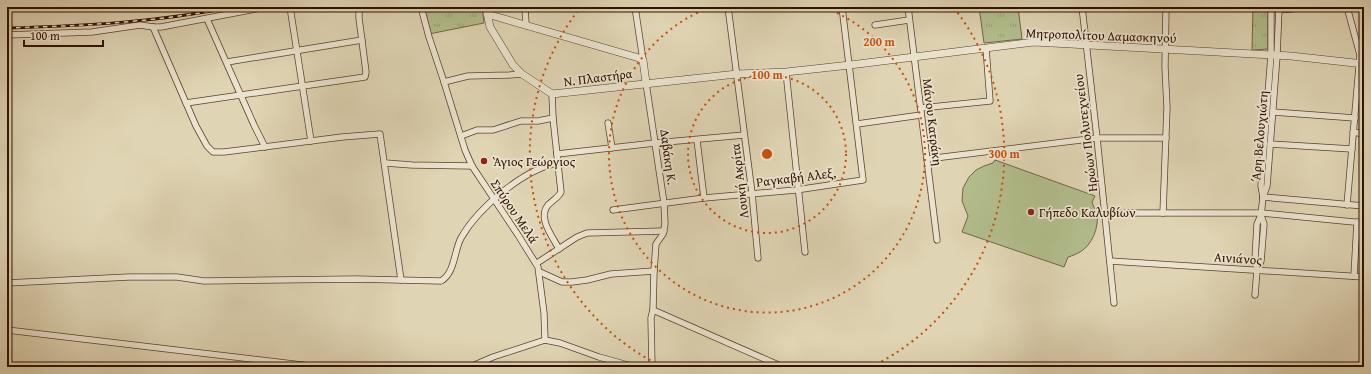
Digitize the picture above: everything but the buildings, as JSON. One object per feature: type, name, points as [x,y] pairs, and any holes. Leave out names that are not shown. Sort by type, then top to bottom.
[{"type":"street","points":[[7,35],[98,31],[140,25],[161,27],[266,7]]},
{"type":"street","points":[[290,7],[304,87],[311,141]]},
{"type":"street","points":[[186,103],[365,78],[366,72],[359,7]]},
{"type":"street","name":"Σπύρου Μελά","points":[[421,7],[429,37],[472,166],[537,263],[540,272],[545,340]]},
{"type":"street","points":[[525,7],[526,25]]},
{"type":"street","points":[[635,8],[656,7]]},
{"type":"street","name":"Λουκή Ακρίτα","points":[[728,7],[752,194],[758,258]]},
{"type":"street","points":[[842,7],[857,124],[922,115]]},
{"type":"street","name":"Μάνου Κατράκη","points":[[908,7],[937,240]]},
{"type":"street","name":"Ηρώων Πολυτεχνείου","points":[[1082,7],[1114,303]]},
{"type":"street","points":[[1163,213],[1166,138],[1166,7]]},
{"type":"street","name":"Άρη Βελουχιώτη","points":[[1263,197],[1267,186],[1273,112],[1274,55],[1271,7]]},
{"type":"street","points":[[1279,9],[1314,7]]},
{"type":"street","points":[[1347,7],[1362,64],[1355,118],[1347,205]]},
{"type":"street","name":"Δαβάκη Κ.","points":[[635,8],[664,203],[664,231],[656,244],[654,271],[653,310],[651,318],[652,367]]},
{"type":"street","name":"Άρη Βελουχιώτη","points":[[1263,197],[1261,186],[1279,9]]},
{"type":"street","points":[[487,11],[526,25],[635,56],[643,60]]},
{"type":"street","points":[[487,11],[492,32],[510,60],[522,74],[552,94],[561,192],[557,198],[548,205],[545,210],[544,218],[559,249]]},
{"type":"street","points":[[207,19],[265,147]]},
{"type":"street","points":[[875,25],[909,20]]},
{"type":"street","points":[[153,27],[186,103],[207,146],[211,151],[214,152],[265,147],[380,134],[401,280]]},
{"type":"street","points":[[227,62],[362,40]]},
{"type":"street","name":"Μητροπολίτου Δαμασκηνού","points":[[646,83],[737,74],[786,72],[1034,42],[1274,55],[1362,64]]},
{"type":"street","points":[[921,108],[990,101],[986,48]]},
{"type":"street","points":[[786,72],[806,252]]},
{"type":"street","points":[[444,82],[468,76],[522,74]]},
{"type":"street","name":"Ν. Πλαστήρα","points":[[552,94],[646,83]]},
{"type":"street","points":[[1273,112],[1355,118]]},
{"type":"street","points":[[461,136],[477,130],[493,130],[521,121],[538,121],[553,118]]},
{"type":"street","points":[[608,123],[612,148]]},
{"type":"street","name":"Ραγκαβή Αλεξ,","points":[[613,210],[704,198],[799,189],[863,180],[857,124]]},
{"type":"street","points":[[1354,132],[1364,134]]},
{"type":"street","points":[[557,154],[744,135]]},
{"type":"street","points":[[927,159],[1097,138],[1166,138]]},
{"type":"street","points":[[697,140],[704,198]]},
{"type":"street","points":[[1270,144],[1352,149]]},
{"type":"street","points":[[385,163],[472,166]]},
{"type":"street","points":[[7,283],[102,278],[160,277],[204,281],[324,279],[436,282],[443,280],[447,276],[452,267],[461,239],[478,214],[512,185],[532,172],[558,163]]},
{"type":"street","points":[[1255,295],[1257,270],[1254,260],[1257,224],[1262,214],[1263,197],[1364,206]]},
{"type":"street","points":[[1105,213],[1262,214],[1364,222]]},
{"type":"street","points":[[1354,276],[1358,222]]},
{"type":"street","points":[[537,263],[583,234],[664,231]]},
{"type":"street","name":"Αινιάνος","points":[[1110,261],[1364,277]]},
{"type":"street","points":[[540,272],[562,282],[572,282],[611,274],[654,271]]},
{"type":"street","points":[[653,310],[784,367]]},
{"type":"street","points":[[7,330],[319,367]]},
{"type":"street","points":[[470,367],[493,357],[545,340],[560,343],[599,357],[635,367]]},
{"type":"green space","points":[[424,7],[482,7],[484,23],[429,34]]},
{"type":"green space","points":[[979,7],[1018,7],[1022,39],[984,43]]},
{"type":"green space","points":[[1253,7],[1268,7],[1268,49],[1252,50]]},
{"type":"green space","name":"Γήπεδο Καλυβίων","points":[[995,160],[1095,196],[1092,202],[1097,214],[1097,225],[1094,236],[1084,249],[1068,257],[1064,267],[962,232],[968,216],[962,201],[963,188],[969,177],[976,170],[993,163]]},
{"type":"railway","points":[[7,28],[64,26],[149,20],[233,7]]},
{"type":"place","name":"Ὰγιος Γεώργιος","points":[[484,161]]},
{"type":"place","name":"Γήπεδο Καλυβίων","points":[[1031,212]]}]
